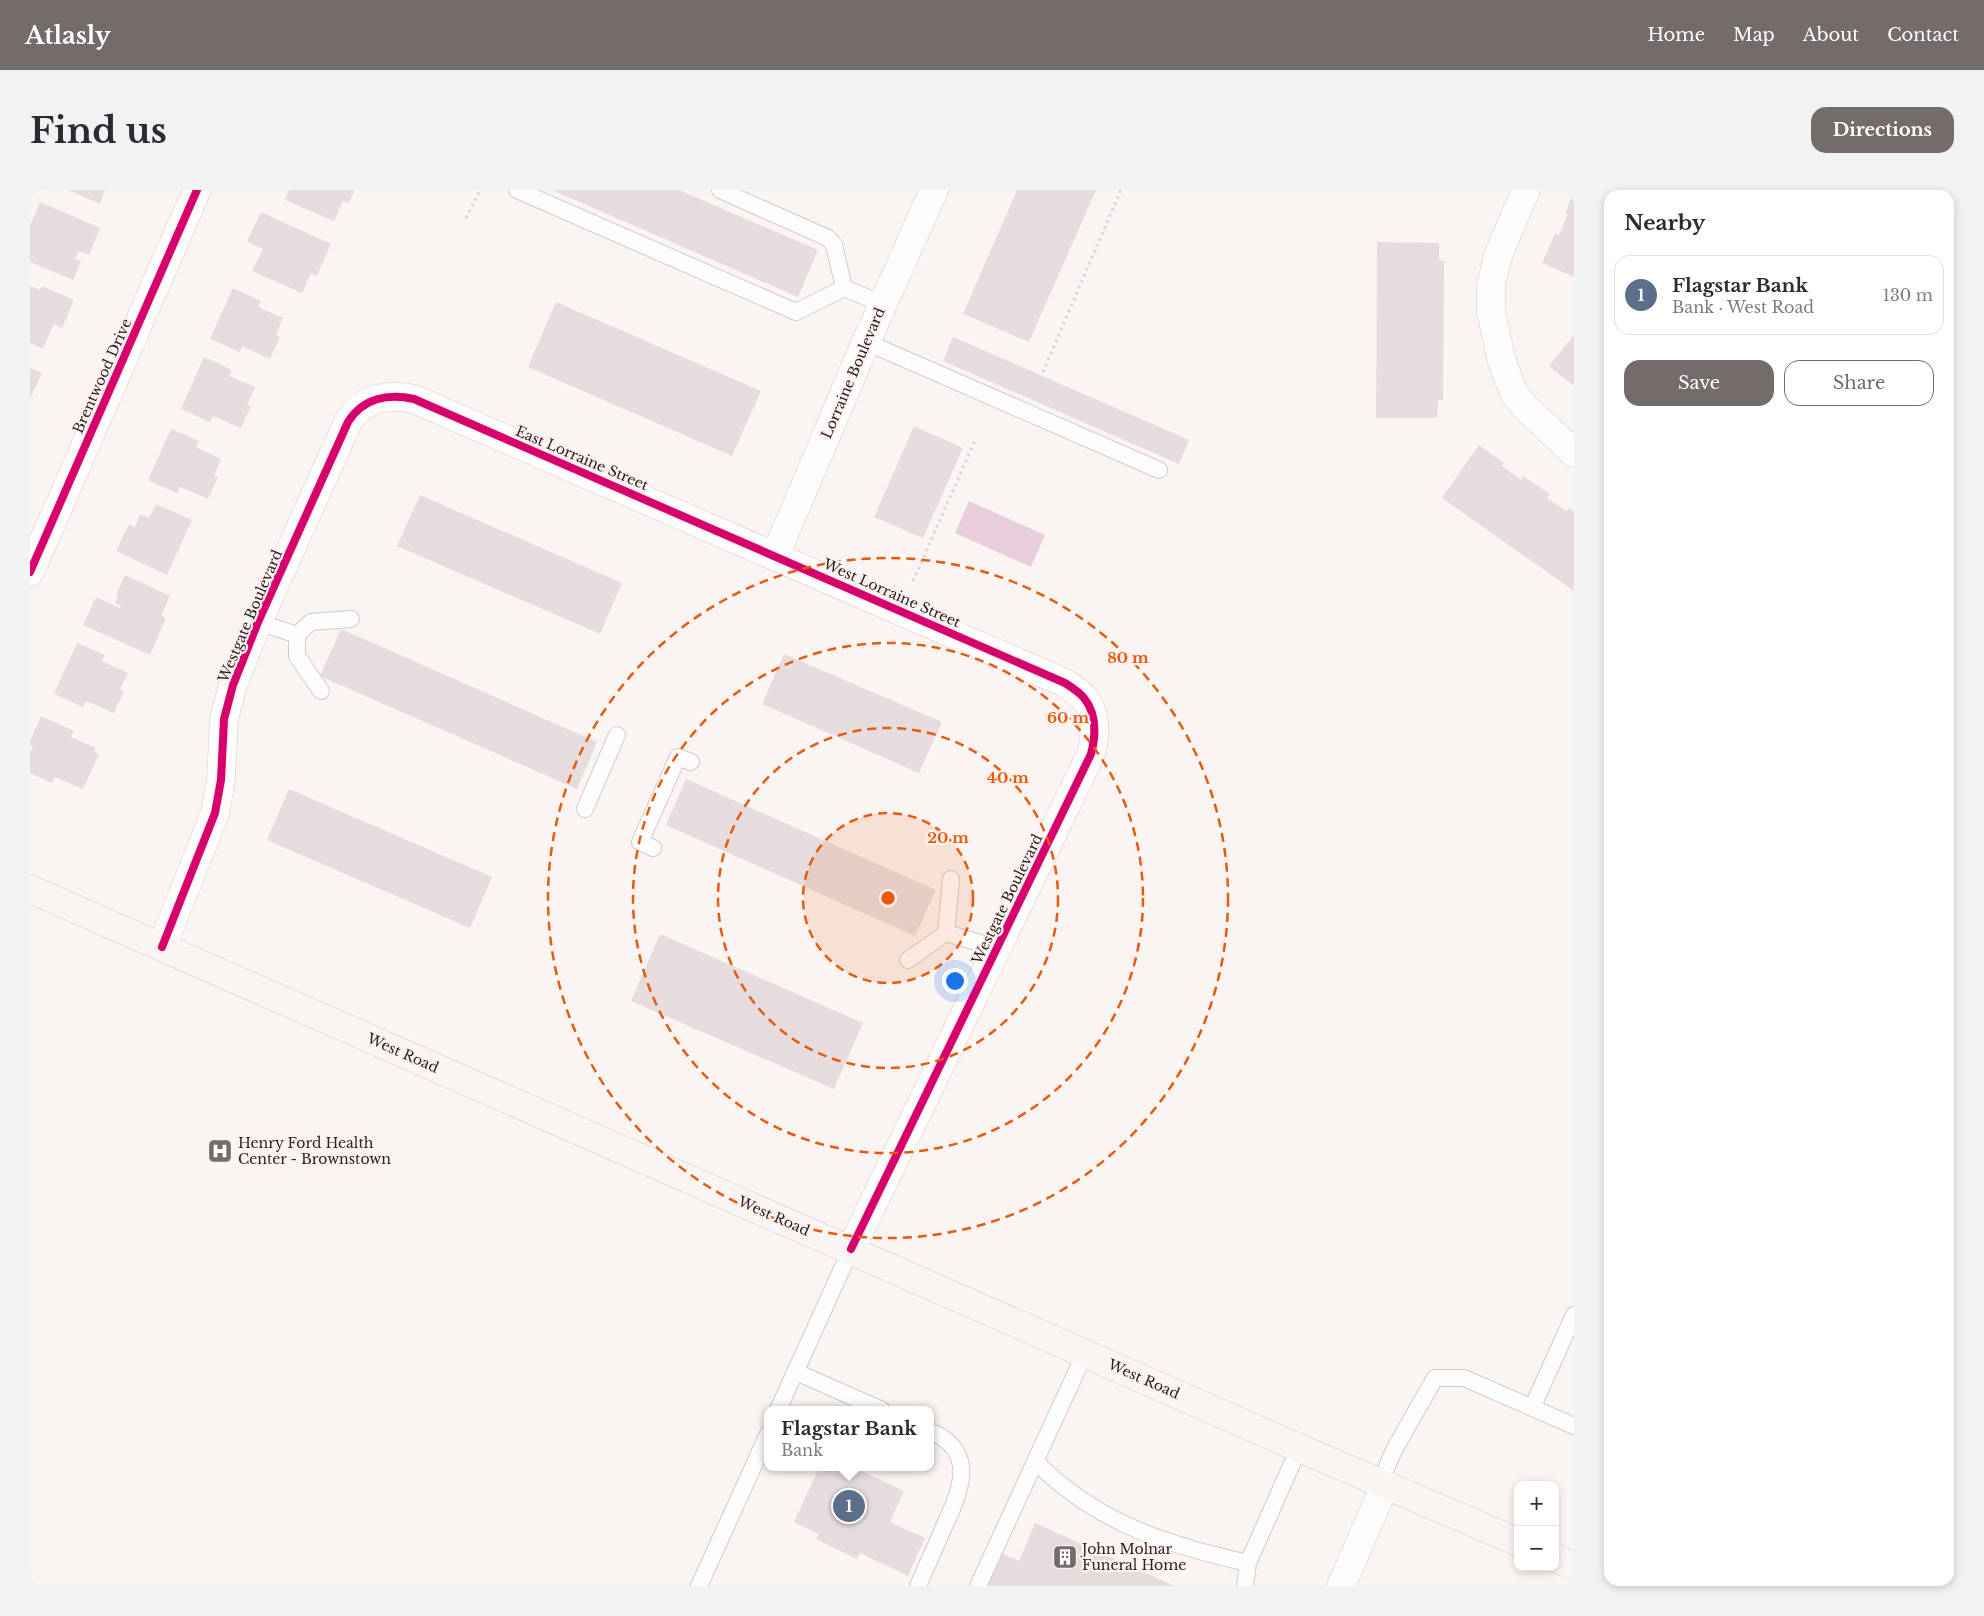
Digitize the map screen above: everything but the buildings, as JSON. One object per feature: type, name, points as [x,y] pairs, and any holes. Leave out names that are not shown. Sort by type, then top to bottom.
[{"type":"main road","name":"West Road","points":[[30,889],[851,1249],[1299,1448],[1514,1540]]},
{"type":"main road","points":[[1559,1560],[1574,1566]]},
{"type":"street","name":"Brentwood Drive","points":[[30,572],[197,190]]},
{"type":"street","name":"Lorraine Boulevard","points":[[775,556],[866,342],[934,190]]},
{"type":"street","points":[[1526,190],[1499,253],[1491,284],[1491,312],[1502,362],[1514,393],[1526,408],[1574,453]]},
{"type":"street","name":"East Lorraine Street","points":[[376,398],[402,396],[414,399],[775,556]]},
{"type":"street","name":"Westgate Boulevard","points":[[162,947],[215,814],[221,780],[224,719],[233,685],[258,622],[348,422],[353,414],[376,398]]},
{"type":"street","name":"West Lorraine Street","points":[[775,556],[999,654]]},
{"type":"street","name":"Westgate Boulevard","points":[[851,1249],[1091,754],[1096,736],[1093,716],[1084,697],[1065,683],[999,654]]},
{"type":"street","points":[[1340,1586],[1382,1484]]},
{"type":"lane","points":[[517,190],[796,312],[844,288],[883,304]]},
{"type":"lane","points":[[720,190],[828,238],[834,245],[844,288]]},
{"type":"lane","points":[[866,342],[1159,470]]},
{"type":"lane","points":[[296,635],[311,622],[351,619]]},
{"type":"lane","points":[[258,622],[296,635]]},
{"type":"lane","points":[[296,635],[297,656],[321,691]]},
{"type":"lane","points":[[585,809],[617,735]]},
{"type":"lane","points":[[653,848],[640,842],[678,757],[690,762]]},
{"type":"lane","points":[[946,934],[951,878]]},
{"type":"lane","points":[[908,960],[946,934],[997,948]]},
{"type":"lane","points":[[780,1406],[851,1249]]},
{"type":"lane","points":[[1532,1408],[1574,1314]]},
{"type":"lane","points":[[978,1586],[1085,1353]]},
{"type":"lane","points":[[796,1372],[873,1406]]},
{"type":"lane","points":[[1382,1484],[1394,1450],[1435,1378],[1464,1378],[1574,1426]]},
{"type":"lane","points":[[918,1586],[961,1486],[961,1464],[954,1448],[948,1441],[934,1433]]},
{"type":"lane","points":[[699,1586],[764,1443]]},
{"type":"lane","points":[[1245,1586],[1248,1562],[1299,1448]]},
{"type":"lane","points":[[1036,1460],[1066,1489],[1129,1527],[1174,1545],[1248,1562]]},
{"type":"path","points":[[466,218],[480,190]]},
{"type":"path","points":[[1043,372],[1122,190]]},
{"type":"path","points":[[913,581],[976,438]]},
{"type":"shaded area","points":[[969,501],[1045,535],[1031,567],[955,533]]},
{"type":"cycle path","points":[[30,572],[197,190]]},
{"type":"cycle path","points":[[162,947],[215,813],[221,780],[224,719],[233,685],[258,622],[348,422],[361,407],[377,399],[386,397],[414,399],[1065,683],[1082,696],[1091,711],[1094,725],[1091,754],[851,1249]]},
{"type":"place","name":"Henry Ford Health Center - Brownstown","points":[[220,1151]]},
{"type":"place","name":"Flagstar Bank","points":[[849,1506]]},
{"type":"place","name":"John Molnar Funeral Home","points":[[1065,1557]]}]
